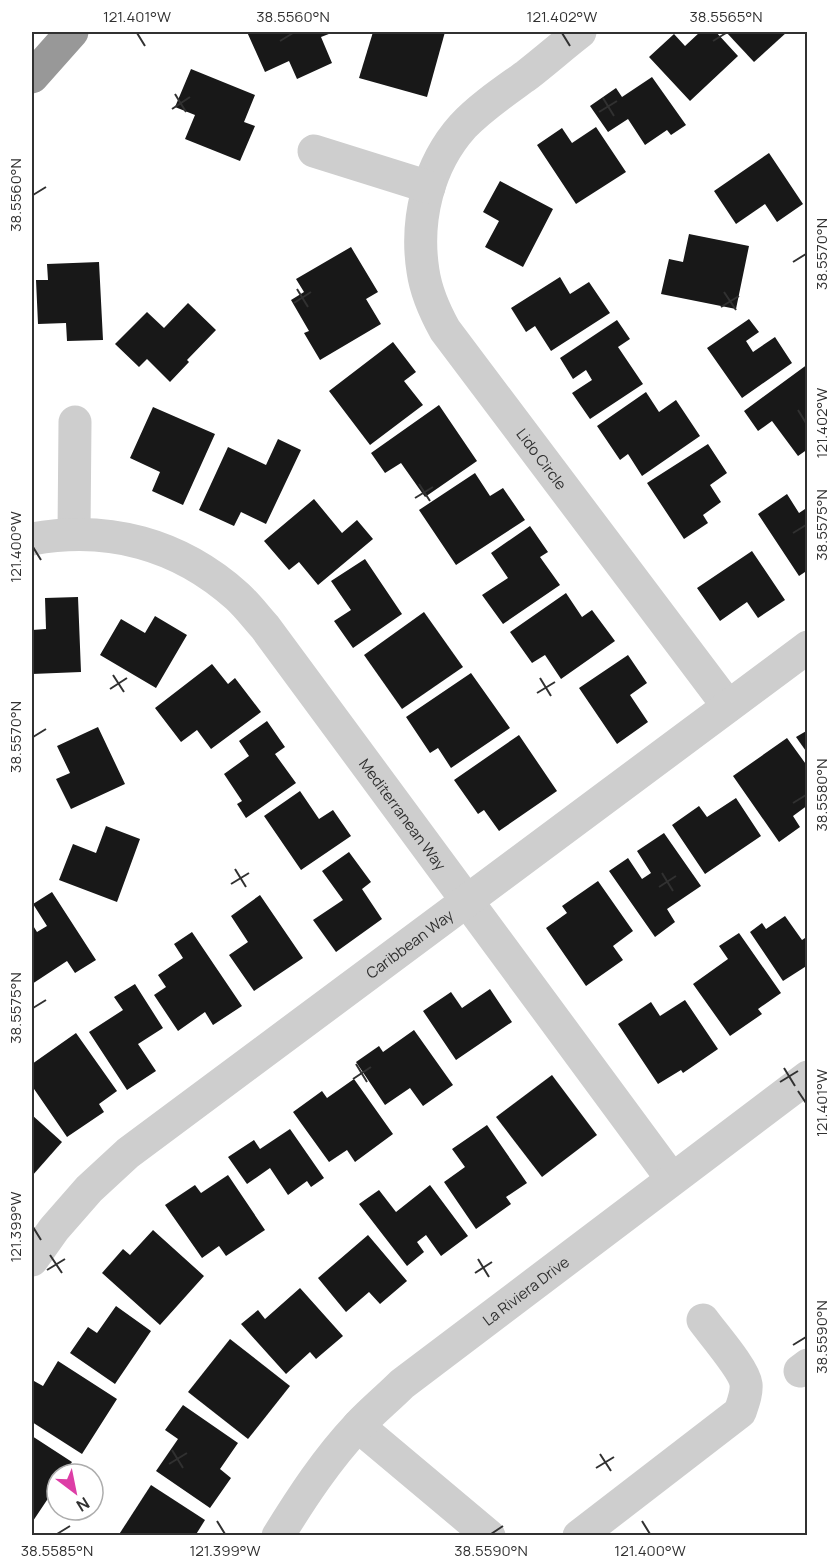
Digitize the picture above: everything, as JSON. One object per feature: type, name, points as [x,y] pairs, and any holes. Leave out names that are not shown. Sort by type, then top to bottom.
[{"type":"highway","points":[[32,77],[72,32]]},
{"type":"street","name":"Lido Circle","points":[[580,32],[477,112],[449,144],[429,187],[423,208],[420,229],[423,271],[428,292],[445,330],[728,706]]},
{"type":"street","points":[[314,151],[429,187]]},
{"type":"street","points":[[74,533],[75,422]]},
{"type":"street","name":"Mediterranean Way","points":[[32,539],[74,533],[113,536],[152,545],[206,572],[238,597],[265,627],[672,1179]]},
{"type":"street","name":"Caribbean Way","points":[[32,1260],[54,1229],[88,1189],[128,1153],[807,647]]},
{"type":"street","name":"La Riviera Drive","points":[[278,1536],[320,1472],[358,1426],[402,1384],[807,1077]]},
{"type":"street","points":[[579,1536],[740,1412],[746,1383],[741,1372],[703,1320]]},
{"type":"street","points":[[358,1426],[489,1536]]},
{"type":"building","points":[[247,32],[334,32],[321,37],[332,63],[297,79],[289,61],[265,72]]},
{"type":"building","points":[[373,32],[445,32],[427,97],[359,78]]},
{"type":"building","points":[[700,32],[716,32],[738,56],[690,101],[649,57],[674,34],[685,46]]},
{"type":"building","points":[[726,32],[787,32],[754,62]]},
{"type":"building","points":[[191,69],[255,95],[244,122],[255,126],[240,161],[185,139],[195,115],[175,107]]},
{"type":"building","points":[[652,77],[686,125],[671,135],[667,130],[645,145],[628,119],[608,132],[590,106],[616,88],[622,97]]},
{"type":"building","points":[[596,127],[626,172],[576,204],[537,145],[562,128],[572,143]]},
{"type":"building","points":[[769,153],[803,204],[777,222],[765,204],[736,224],[714,191]]},
{"type":"building","points":[[500,181],[553,209],[523,267],[485,247],[499,221],[483,212]]},
{"type":"building","points":[[689,234],[749,246],[736,309],[661,294],[669,259],[683,262]]},
{"type":"building","points":[[351,247],[378,292],[366,299],[381,324],[320,360],[304,333],[309,331],[291,300],[304,292],[296,279]]},
{"type":"building","points":[[99,262],[103,340],[67,341],[66,323],[38,324],[36,280],[48,280],[47,264]]},
{"type":"building","points":[[560,277],[570,294],[589,282],[610,313],[551,351],[535,326],[526,332],[511,308]]},
{"type":"building","points":[[188,303],[216,330],[187,360],[189,362],[170,382],[147,359],[139,367],[115,344],[147,312],[164,328]]},
{"type":"building","points":[[749,319],[759,332],[746,341],[753,352],[775,337],[792,363],[742,398],[707,348]]},
{"type":"building","points":[[617,320],[630,339],[618,347],[643,384],[590,419],[572,393],[592,380],[586,370],[573,379],[560,358]]},
{"type":"building","points":[[393,342],[416,372],[404,381],[423,405],[370,445],[329,391]]},
{"type":"building","points":[[808,364],[808,449],[798,456],[772,421],[758,431],[744,411]]},
{"type":"building","points":[[646,392],[659,412],[676,400],[700,436],[642,476],[628,454],[620,460],[597,426]]},
{"type":"building","points":[[439,405],[477,461],[425,497],[401,463],[385,473],[371,453]]},
{"type":"building","points":[[153,407],[215,434],[183,505],[152,491],[160,472],[130,458]]},
{"type":"building","points":[[278,439],[301,450],[266,524],[241,512],[234,526],[199,510],[228,447],[266,465]]},
{"type":"building","points":[[708,444],[727,473],[710,485],[721,502],[703,515],[708,523],[684,539],[647,483]]},
{"type":"building","points":[[475,473],[490,496],[503,488],[525,520],[456,565],[419,510]]},
{"type":"building","points":[[787,494],[799,513],[808,507],[808,570],[799,576],[758,514]]},
{"type":"building","points":[[314,499],[342,533],[357,520],[373,539],[318,585],[299,562],[289,570],[264,541]]},
{"type":"building","points":[[530,526],[548,552],[540,557],[560,585],[503,624],[482,595],[508,578],[491,553]]},
{"type":"building","points":[[752,551],[785,600],[758,618],[747,602],[720,621],[697,588]]},
{"type":"building","points":[[365,559],[402,614],[353,648],[334,621],[351,610],[331,581]]},
{"type":"building","points":[[566,593],[582,617],[592,610],[615,641],[561,679],[545,655],[532,663],[510,632]]},
{"type":"building","points":[[78,597],[81,672],[32,674],[32,630],[46,629],[45,598]]},
{"type":"building","points":[[424,612],[463,667],[402,709],[364,655]]},
{"type":"building","points":[[155,616],[187,635],[156,688],[100,655],[121,619],[145,633]]},
{"type":"building","points":[[628,655],[647,683],[630,695],[648,722],[617,744],[579,688]]},
{"type":"building","points":[[212,664],[228,684],[235,678],[261,712],[211,749],[197,730],[181,742],[155,708]]},
{"type":"building","points":[[471,673],[510,728],[451,768],[438,748],[430,753],[406,717]]},
{"type":"building","points":[[267,721],[285,747],[275,754],[296,783],[246,818],[237,804],[242,801],[224,774],[249,756],[239,741]]},
{"type":"building","points":[[98,727],[125,784],[71,809],[56,779],[70,773],[57,746]]},
{"type":"building","points":[[808,730],[808,754],[796,737]]},
{"type":"building","points":[[519,735],[557,791],[499,831],[484,810],[478,814],[454,780]]},
{"type":"building","points":[[787,738],[808,767],[808,805],[793,816],[800,827],[779,842],[733,776]]},
{"type":"building","points":[[300,791],[319,819],[333,810],[351,836],[301,870],[264,816]]},
{"type":"building","points":[[736,798],[761,836],[705,874],[672,825],[699,806],[707,817]]},
{"type":"building","points":[[106,826],[140,839],[117,902],[59,880],[73,844],[96,853]]},
{"type":"building","points":[[664,833],[701,886],[667,909],[675,922],[655,937],[609,871],[628,858],[642,879],[651,873],[637,851]]},
{"type":"building","points":[[349,852],[371,882],[362,889],[382,919],[336,952],[313,920],[343,900],[322,871]]},
{"type":"building","points":[[598,881],[633,931],[613,946],[623,960],[586,986],[546,928],[567,913],[562,906]]},
{"type":"building","points":[[52,892],[96,960],[75,973],[67,961],[32,984],[32,924],[37,932],[47,926],[33,904]]},
{"type":"building","points":[[260,895],[303,958],[254,991],[229,955],[248,942],[231,916]]},
{"type":"building","points":[[785,916],[802,940],[808,936],[808,965],[783,981],[750,932],[762,923],[766,929]]},
{"type":"building","points":[[192,932],[242,1006],[213,1025],[205,1012],[178,1031],[154,995],[166,987],[158,975],[183,958],[174,944]]},
{"type":"building","points":[[739,933],[781,993],[758,1009],[762,1014],[730,1036],[693,984],[728,959],[719,946]]},
{"type":"building","points":[[135,984],[163,1028],[138,1044],[156,1071],[127,1090],[89,1032],[123,1010],[114,997]]},
{"type":"building","points":[[490,989],[512,1022],[456,1060],[423,1011],[451,992],[462,1008]]},
{"type":"building","points":[[685,1000],[718,1049],[683,1073],[681,1070],[658,1084],[618,1024],[651,1002],[660,1016]]},
{"type":"building","points":[[414,1030],[453,1085],[423,1106],[410,1088],[385,1105],[356,1062],[379,1046],[383,1052]]},
{"type":"building","points":[[76,1033],[117,1091],[99,1104],[104,1112],[67,1137],[32,1086],[32,1064]]},
{"type":"building","points":[[552,1075],[597,1135],[542,1177],[496,1117]]},
{"type":"building","points":[[354,1079],[393,1134],[355,1162],[347,1150],[329,1162],[293,1112],[322,1091],[327,1098]]},
{"type":"building","points":[[32,1115],[62,1142],[32,1176]]},
{"type":"building","points":[[487,1125],[527,1183],[506,1197],[511,1204],[476,1229],[444,1182],[465,1167],[452,1149]]},
{"type":"building","points":[[290,1129],[324,1178],[311,1187],[307,1181],[288,1195],[270,1168],[247,1184],[228,1157],[254,1140],[260,1149]]},
{"type":"building","points":[[228,1175],[265,1230],[226,1256],[219,1246],[202,1258],[165,1205],[195,1185],[201,1193]]},
{"type":"building","points":[[430,1185],[468,1236],[441,1256],[426,1235],[417,1242],[424,1252],[407,1266],[359,1204],[379,1190],[396,1212]]},
{"type":"building","points":[[153,1230],[204,1276],[160,1325],[102,1273],[123,1249],[130,1255]]},
{"type":"building","points":[[368,1235],[407,1281],[380,1304],[369,1292],[346,1312],[318,1278]]},
{"type":"building","points":[[300,1288],[343,1336],[316,1359],[310,1352],[286,1374],[241,1324],[258,1310],[265,1319]]},
{"type":"building","points":[[116,1306],[151,1331],[115,1384],[70,1353],[88,1327],[97,1333]]},
{"type":"building","points":[[230,1339],[290,1386],[248,1439],[188,1392]]},
{"type":"building","points":[[58,1361],[117,1399],[82,1454],[32,1422],[32,1385],[34,1381],[43,1386]]},
{"type":"building","points":[[183,1405],[238,1443],[220,1469],[231,1478],[210,1508],[156,1471],[178,1439],[165,1430]]},
{"type":"building","points":[[32,1436],[72,1462],[45,1462],[45,1503],[33,1521]]},
{"type":"building","points":[[151,1485],[205,1520],[195,1536],[118,1536]]}]
